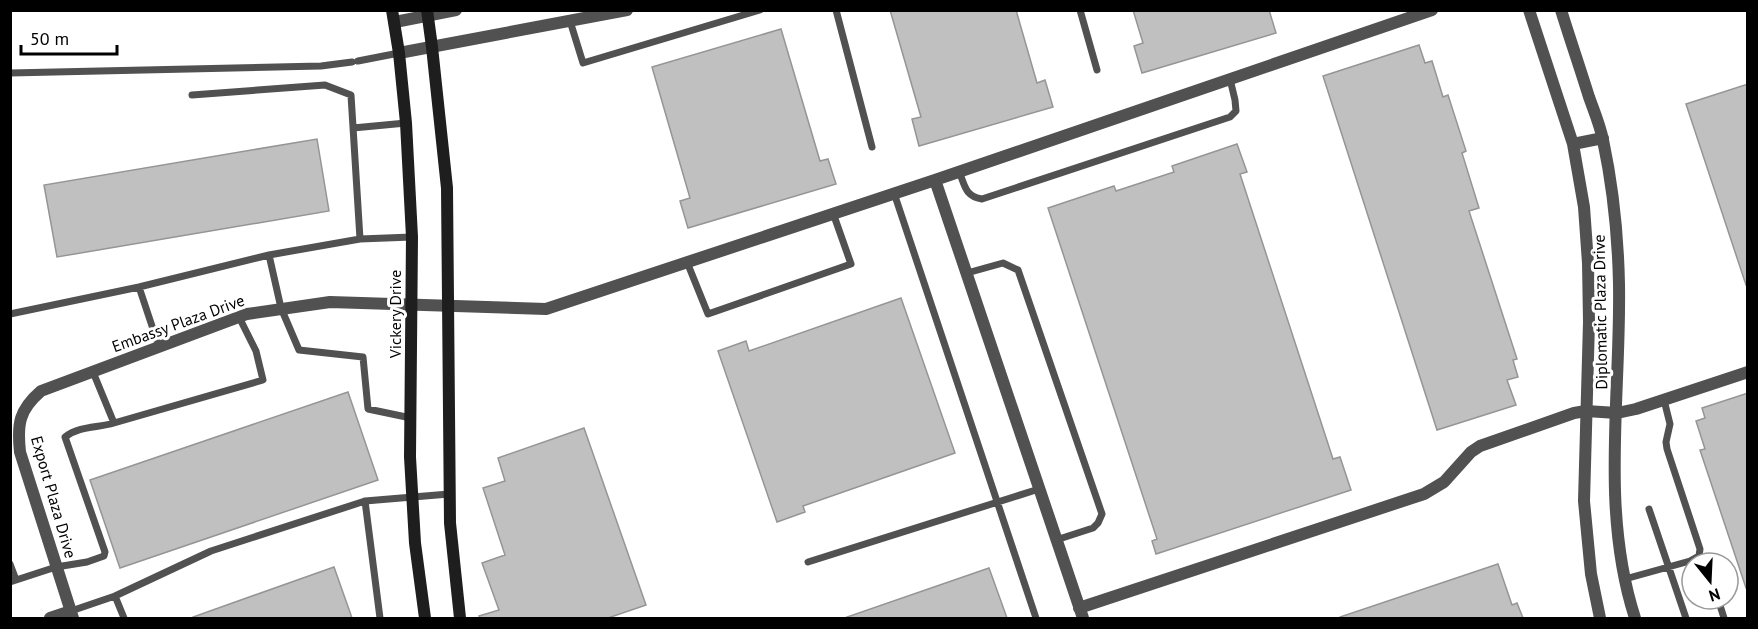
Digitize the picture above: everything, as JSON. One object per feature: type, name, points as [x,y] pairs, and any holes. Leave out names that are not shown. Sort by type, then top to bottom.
[{"type":"main road","points":[[428,13],[447,188],[449,494],[460,618]]},
{"type":"main road","name":"Vickery Drive","points":[[393,16],[406,123],[412,237],[410,457],[415,543],[425,618]]},
{"type":"street","points":[[393,16],[456,10]]},
{"type":"street","points":[[399,53],[627,10]]},
{"type":"street","points":[[687,262],[1432,10]]},
{"type":"street","name":"Diplomatic Plaza Drive","points":[[1529,10],[1573,144],[1584,207],[1589,322],[1584,501],[1591,574],[1600,618]]},
{"type":"street","name":"Diplomatic Plaza Drive","points":[[1561,10],[1603,138],[1615,217],[1619,283],[1615,505],[1627,596],[1635,618]]},
{"type":"street","points":[[1573,144],[1603,138]]},
{"type":"street","points":[[935,180],[1081,613],[1424,494],[1444,482],[1480,446],[1574,412],[1617,412],[1636,409],[1748,372]]},
{"type":"street","name":"Embassy Plaza Drive","points":[[41,391],[246,314],[330,302],[546,309],[687,262]]},
{"type":"street","name":"Export Plaza Drive","points":[[41,391],[28,402],[15,430],[72,615]]},
{"type":"street","points":[[50,618],[72,615]]},
{"type":"lane","points":[[570,21],[583,63],[760,10]]},
{"type":"lane","points":[[836,10],[872,147]]},
{"type":"lane","points":[[1080,10],[1097,70]]},
{"type":"lane","points":[[10,73],[321,66],[399,53]]},
{"type":"lane","points":[[959,171],[967,191],[973,197],[982,199],[1230,117],[1236,111],[1230,79]]},
{"type":"lane","points":[[192,95],[325,85],[351,95],[360,239]]},
{"type":"lane","points":[[353,128],[406,123]]},
{"type":"lane","points":[[894,193],[1036,618]]},
{"type":"lane","points":[[687,262],[708,314],[851,264],[833,213]]},
{"type":"lane","points":[[10,314],[139,287],[268,255],[360,239],[412,237]]},
{"type":"lane","points":[[268,255],[281,308],[299,350],[363,357],[368,409],[411,418]]},
{"type":"lane","points":[[967,273],[1003,263],[1018,270],[1102,514],[1093,528],[1056,540]]},
{"type":"lane","points":[[139,287],[159,347]]},
{"type":"lane","points":[[10,564],[13,581],[56,567],[87,562],[105,556],[65,437],[71,432],[87,427],[114,423],[263,380],[256,351],[239,317]]},
{"type":"lane","points":[[93,372],[114,423]]},
{"type":"lane","points":[[1664,400],[1670,424],[1667,448],[1700,551]]},
{"type":"lane","points":[[808,562],[1039,489]]},
{"type":"lane","points":[[72,615],[211,551],[365,501],[449,494]]},
{"type":"lane","points":[[365,501],[380,618]]},
{"type":"lane","points":[[1649,509],[1686,618]]},
{"type":"lane","points":[[1625,579],[1680,564]]},
{"type":"lane","points":[[115,596],[124,618]]},
{"type":"building","points":[[890,10],[1016,10],[1037,83],[1045,80],[1053,107],[919,146],[912,119],[921,117]]},
{"type":"building","points":[[1133,10],[1269,10],[1276,33],[1142,73],[1134,46],[1143,43]]},
{"type":"building","points":[[781,29],[820,161],[828,159],[836,184],[688,228],[680,201],[690,198],[652,67]]},
{"type":"building","points":[[1419,45],[1425,63],[1432,61],[1443,97],[1448,95],[1466,151],[1462,153],[1479,208],[1469,211],[1517,359],[1513,360],[1518,377],[1507,380],[1516,405],[1437,430],[1323,76]]},
{"type":"building","points":[[1748,84],[1748,284],[1746,285],[1686,104]]},
{"type":"building","points":[[317,139],[329,211],[57,257],[44,185]]},
{"type":"building","points":[[1237,144],[1247,172],[1240,174],[1333,459],[1340,457],[1351,490],[1156,554],[1152,541],[1157,539],[1048,208],[1114,186],[1116,191],[1174,172],[1172,166]]},
{"type":"building","points":[[901,298],[955,453],[803,506],[805,512],[777,522],[718,351],[746,341],[749,351]]},
{"type":"building","points":[[348,392],[378,480],[120,568],[90,480]]},
{"type":"building","points":[[1748,393],[1748,587],[1746,588],[1740,570],[1740,551],[1734,551],[1700,450],[1705,449],[1696,421],[1705,418],[1702,408]]},
{"type":"building","points":[[584,428],[646,605],[608,618],[480,618],[479,616],[499,610],[482,563],[505,555],[483,488],[505,481],[498,458]]},
{"type":"building","points":[[1498,564],[1512,605],[1517,603],[1523,618],[1340,618],[1340,617]]},
{"type":"building","points":[[334,567],[352,618],[193,618],[193,617]]},
{"type":"building","points":[[989,568],[1007,618],[847,617]]}]
